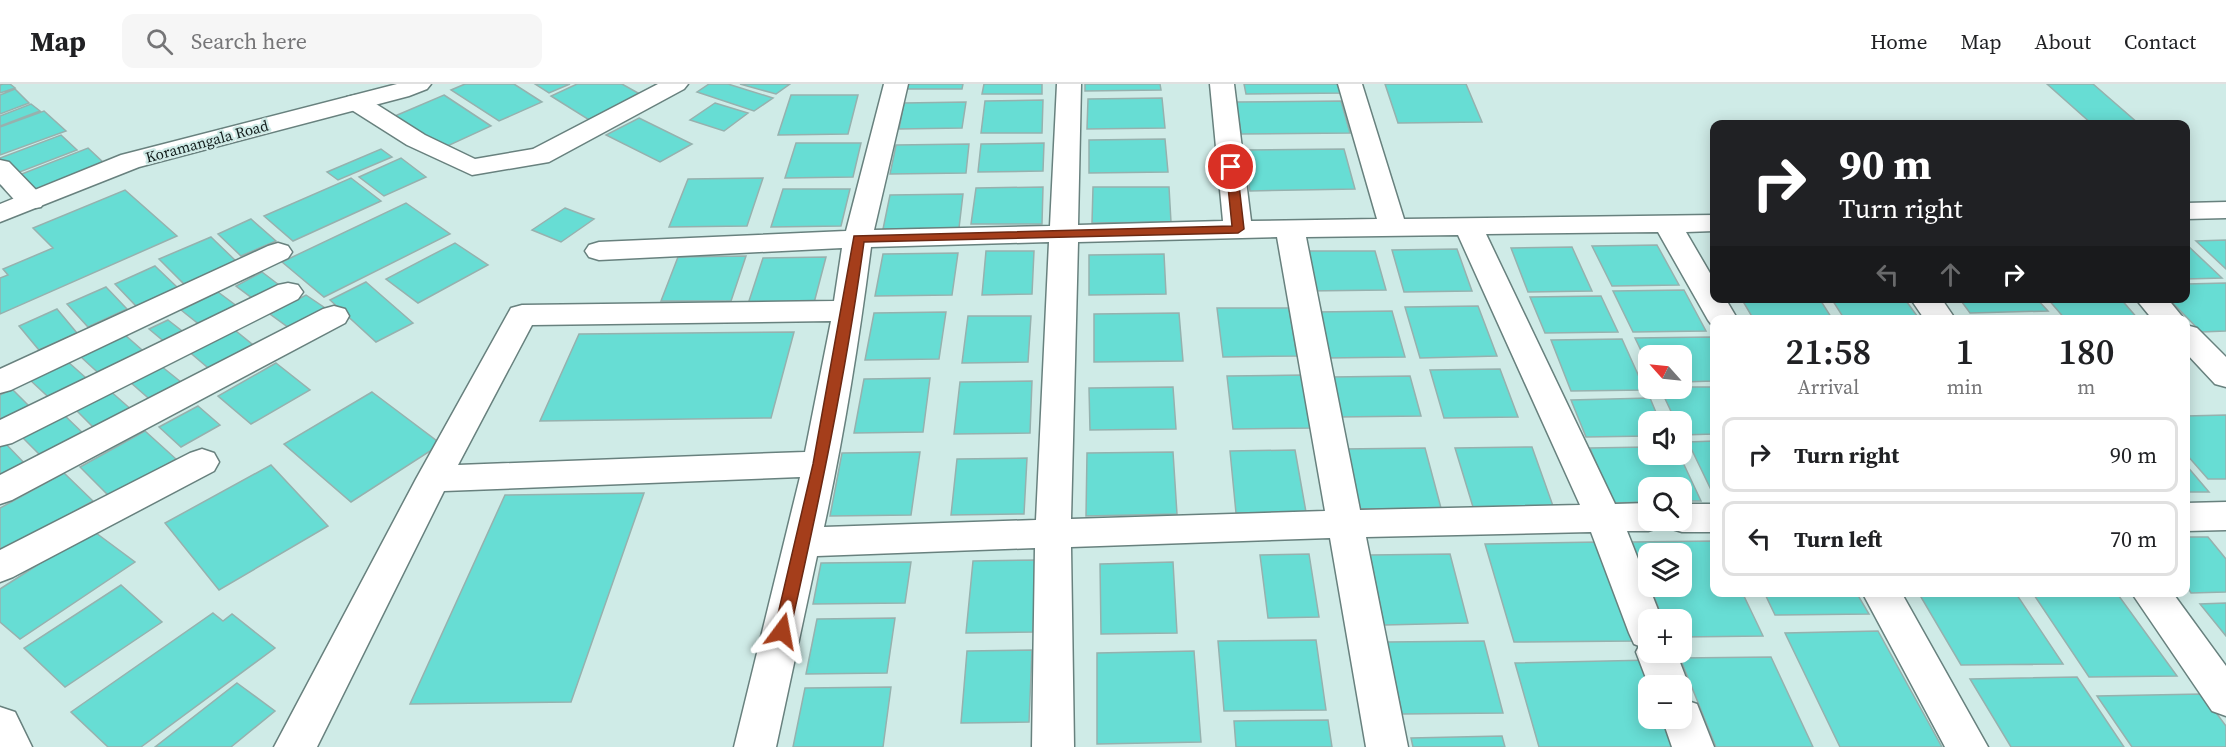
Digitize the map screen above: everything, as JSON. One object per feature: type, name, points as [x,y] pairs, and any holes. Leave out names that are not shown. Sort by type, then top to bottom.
[{"type":"street","name":"Koramangala Road","points":[[0,214],[130,162],[419,84]]},
{"type":"street","points":[[356,102],[416,140],[472,167],[540,156],[676,84]]},
{"type":"street","points":[[755,747],[820,464],[848,311],[858,238],[896,84]]},
{"type":"street","points":[[1053,747],[1053,534],[1069,84]]},
{"type":"street","points":[[1222,84],[1238,229]]},
{"type":"street","points":[[1350,84],[1393,227]]},
{"type":"street","points":[[0,168],[31,201]]},
{"type":"street","points":[[2190,211],[2226,210]]},
{"type":"street","points":[[598,251],[858,238],[1238,229],[1710,223]]},
{"type":"street","points":[[1667,224],[1710,298]]},
{"type":"street","points":[[1468,226],[1603,517],[1639,609]]},
{"type":"street","points":[[1290,229],[1387,747]]},
{"type":"street","points":[[0,382],[278,252]]},
{"type":"street","points":[[0,434],[288,292]]},
{"type":"street","points":[[2155,303],[2165,315]]},
{"type":"street","points":[[295,747],[433,479],[522,315],[848,311]]},
{"type":"street","points":[[0,490],[334,316]]},
{"type":"street","points":[[2190,339],[2226,376]]},
{"type":"street","points":[[0,567],[202,462]]},
{"type":"street","points":[[433,479],[820,464]]},
{"type":"street","points":[[2190,517],[2226,516]]},
{"type":"street","points":[[803,542],[1344,524],[1638,517]]},
{"type":"street","points":[[1692,518],[1710,518]]},
{"type":"street","points":[[1884,597],[1967,747]]},
{"type":"street","points":[[2154,597],[2226,698]]},
{"type":"street","points":[[0,725],[11,747]]},
{"type":"street","points":[[1687,729],[1694,747]]},
{"type":"building","points":[[10,84],[15,88],[0,93],[0,85]]},
{"type":"building","points":[[465,84],[514,84],[542,102],[499,121],[451,90]]},
{"type":"building","points":[[535,84],[570,84],[549,93]]},
{"type":"building","points":[[577,84],[622,84],[647,98],[594,123],[551,96]]},
{"type":"building","points":[[709,84],[728,84],[773,98],[754,111],[697,92]]},
{"type":"building","points":[[740,84],[790,84],[776,94]]},
{"type":"building","points":[[908,84],[963,84],[962,89],[907,89]]},
{"type":"building","points":[[984,84],[1042,84],[1042,94],[982,94]]},
{"type":"building","points":[[1085,84],[1160,84],[1161,90],[1085,91]]},
{"type":"building","points":[[1244,84],[1343,84],[1346,93],[1246,94]]},
{"type":"building","points":[[1385,84],[1466,84],[1482,122],[1398,123]]},
{"type":"building","points":[[2047,84],[2093,84],[2134,120],[2088,120]]},
{"type":"building","points":[[15,89],[29,103],[0,114],[0,95]]},
{"type":"building","points":[[444,95],[491,126],[441,149],[395,116]]},
{"type":"building","points":[[791,95],[858,95],[848,134],[778,135]]},
{"type":"building","points":[[1162,98],[1165,128],[1087,129],[1088,99]]},
{"type":"building","points":[[1043,100],[1042,133],[981,133],[985,101]]},
{"type":"building","points":[[1341,101],[1350,133],[1241,134],[1236,102]]},
{"type":"building","points":[[966,102],[962,128],[899,129],[904,103]]},
{"type":"building","points":[[715,103],[748,113],[724,131],[690,120]]},
{"type":"building","points":[[31,104],[40,111],[0,126],[0,116]]},
{"type":"building","points":[[44,111],[66,131],[0,155],[0,127]]},
{"type":"building","points":[[639,118],[692,144],[660,162],[606,135]]},
{"type":"building","points":[[61,135],[77,150],[12,175],[0,163],[0,158]]},
{"type":"building","points":[[1165,139],[1168,172],[1089,173],[1089,140]]},
{"type":"building","points":[[796,143],[861,143],[853,177],[785,178]]},
{"type":"building","points":[[1044,143],[1043,171],[978,172],[981,144]]},
{"type":"building","points":[[969,144],[966,173],[890,174],[896,145]]},
{"type":"building","points":[[88,148],[105,164],[31,194],[14,177]]},
{"type":"building","points":[[381,149],[392,157],[338,180],[327,172]]},
{"type":"building","points":[[1344,149],[1355,189],[1250,191],[1243,150]]},
{"type":"building","points":[[401,158],[426,177],[384,196],[359,177]]},
{"type":"building","points":[[351,178],[381,201],[293,241],[264,216]]},
{"type":"building","points":[[763,178],[747,226],[669,227],[688,179]]},
{"type":"building","points":[[1043,187],[1042,224],[971,224],[976,188]]},
{"type":"building","points":[[1093,187],[1169,187],[1171,222],[1092,223]]},
{"type":"building","points":[[783,189],[850,189],[841,226],[771,227]]},
{"type":"building","points":[[125,190],[177,236],[0,314],[0,278],[8,275],[3,269],[53,248],[33,228]]},
{"type":"building","points":[[963,194],[959,228],[883,229],[890,195]]},
{"type":"building","points":[[406,203],[450,234],[324,297],[282,262]]},
{"type":"building","points":[[565,208],[594,219],[561,242],[532,230]]},
{"type":"building","points":[[251,219],[276,241],[241,256],[218,234]]},
{"type":"building","points":[[211,237],[239,264],[187,287],[159,259]]},
{"type":"building","points":[[2226,240],[2226,269],[2196,241]]},
{"type":"building","points":[[455,243],[488,265],[418,303],[386,279]]},
{"type":"building","points":[[1657,245],[1679,285],[1612,286],[1592,246]]},
{"type":"building","points":[[1572,247],[1592,291],[1528,292],[1511,248]]},
{"type":"building","points":[[2190,248],[2222,278],[2190,279]]},
{"type":"building","points":[[1457,249],[1472,291],[1404,292],[1392,250]]},
{"type":"building","points":[[986,251],[1034,251],[1032,294],[982,295]]},
{"type":"building","points":[[1299,251],[1375,251],[1386,290],[1307,291]]},
{"type":"building","points":[[958,253],[952,295],[875,296],[883,254]]},
{"type":"building","points":[[1164,254],[1166,294],[1089,295],[1089,255]]},
{"type":"building","points":[[746,256],[731,301],[661,301],[678,257]]},
{"type":"building","points":[[826,257],[814,303],[748,304],[763,258]]},
{"type":"building","points":[[155,266],[178,288],[137,307],[115,284]]},
{"type":"building","points":[[262,272],[287,291],[260,304],[236,286]]},
{"type":"building","points":[[366,282],[413,323],[376,342],[330,300]]},
{"type":"building","points":[[2226,283],[2226,331],[2201,332],[2190,321],[2190,315],[2184,315],[2173,303],[2190,303],[2190,284]]},
{"type":"building","points":[[106,287],[127,309],[88,327],[67,304]]},
{"type":"building","points":[[1684,290],[1706,331],[1633,332],[1613,291]]},
{"type":"building","points":[[218,292],[242,310],[205,329],[181,310]]},
{"type":"building","points":[[306,295],[328,310],[292,330],[270,314]]},
{"type":"building","points":[[1601,296],[1618,332],[1545,333],[1530,297]]},
{"type":"building","points":[[1744,303],[1822,303],[1830,315],[1751,315]]},
{"type":"building","points":[[1834,303],[1908,303],[1916,315],[1842,315]]},
{"type":"building","points":[[1963,303],[2041,303],[2048,311],[1970,313]]},
{"type":"building","points":[[2051,303],[2124,303],[2135,315],[2062,315]]},
{"type":"building","points":[[1478,306],[1497,356],[1420,358],[1405,307]]},
{"type":"building","points":[[1217,308],[1289,308],[1297,356],[1223,357]]},
{"type":"building","points":[[57,309],[77,333],[39,350],[19,326]]},
{"type":"building","points":[[1392,311],[1405,357],[1326,358],[1316,312]]},
{"type":"building","points":[[946,312],[939,359],[865,360],[874,313]]},
{"type":"building","points":[[1179,313],[1183,361],[1094,362],[1094,314]]},
{"type":"building","points":[[968,316],[1031,316],[1028,362],[962,363]]},
{"type":"building","points":[[168,320],[191,338],[172,348],[149,329]]},
{"type":"building","points":[[231,327],[257,348],[213,372],[187,350]]},
{"type":"building","points":[[794,332],[771,418],[540,421],[579,334]]},
{"type":"building","points":[[125,335],[149,356],[105,379],[81,357]]},
{"type":"building","points":[[1710,337],[1710,381],[1692,382],[1692,345],[1638,345],[1635,338]]},
{"type":"building","points":[[1622,339],[1638,374],[1638,390],[1571,391],[1551,340]]},
{"type":"building","points":[[67,361],[94,385],[57,405],[30,380]]},
{"type":"building","points":[[276,363],[310,390],[251,424],[218,396]]},
{"type":"building","points":[[161,366],[186,386],[154,403],[130,382]]},
{"type":"building","points":[[1500,369],[1518,417],[1444,418],[1430,370]]},
{"type":"building","points":[[1303,375],[1313,428],[1233,429],[1227,376]]},
{"type":"building","points":[[1410,376],[1421,416],[1338,417],[1330,377]]},
{"type":"building","points":[[930,378],[923,432],[854,433],[864,379]]},
{"type":"building","points":[[1032,381],[1030,433],[954,434],[960,382]]},
{"type":"building","points":[[1173,387],[1176,429],[1090,430],[1089,388]]},
{"type":"building","points":[[1692,387],[1710,387],[1710,434],[1692,435],[1692,411],[1671,411],[1665,399],[1692,399]]},
{"type":"building","points":[[12,389],[36,413],[0,429],[0,395]]},
{"type":"building","points":[[109,390],[133,411],[97,431],[74,408]]},
{"type":"building","points":[[372,392],[441,444],[351,502],[284,444]]},
{"type":"building","points":[[1650,399],[1655,411],[1638,411],[1638,436],[1586,437],[1571,400]]},
{"type":"building","points":[[198,406],[220,425],[181,447],[159,427]]},
{"type":"building","points":[[61,412],[88,438],[46,461],[19,434]]},
{"type":"building","points":[[2226,415],[2226,479],[2208,479],[2190,459],[2190,416]]},
{"type":"building","points":[[145,431],[176,459],[110,497],[80,467]]},
{"type":"building","points":[[2,440],[31,470],[0,487],[0,441]]},
{"type":"building","points":[[1710,441],[1710,488],[1692,450],[1692,442]]},
{"type":"building","points":[[1532,447],[1553,506],[1473,507],[1455,448]]},
{"type":"building","points":[[1638,447],[1638,465],[1684,465],[1690,477],[1638,477],[1638,502],[1612,503],[1590,448]]},
{"type":"building","points":[[1425,448],[1441,508],[1354,509],[1342,449]]},
{"type":"building","points":[[1295,450],[1306,512],[1236,513],[1230,451]]},
{"type":"building","points":[[920,452],[911,515],[830,516],[842,453]]},
{"type":"building","points":[[1173,452],[1177,514],[1086,516],[1087,453]]},
{"type":"building","points":[[1027,458],[1024,514],[951,515],[957,459]]},
{"type":"building","points":[[271,465],[328,526],[219,590],[165,523]]},
{"type":"building","points":[[2190,470],[2209,492],[2190,492]]},
{"type":"building","points":[[64,473],[93,501],[0,553],[0,508]]},
{"type":"building","points":[[1692,482],[1701,501],[1692,501]]},
{"type":"building","points":[[644,493],[571,702],[410,704],[505,495]]},
{"type":"building","points":[[92,530],[135,562],[20,639],[0,622],[0,589]]},
{"type":"building","points":[[2190,537],[2208,537],[2226,559],[2226,592],[2191,593]]},
{"type":"building","points":[[1710,541],[1710,597],[1744,597],[1763,636],[1692,637],[1692,609],[1659,609],[1654,597],[1692,597],[1692,543],[1638,543],[1638,558],[1632,542]]},
{"type":"building","points":[[1598,542],[1635,641],[1514,642],[1485,544]]},
{"type":"building","points":[[1309,554],[1319,617],[1268,618],[1260,555]]},
{"type":"building","points":[[1450,554],[1468,623],[1384,625],[1370,555]]},
{"type":"building","points":[[1036,560],[1033,632],[966,633],[973,561]]},
{"type":"building","points":[[911,562],[905,603],[813,604],[821,563]]},
{"type":"building","points":[[1173,562],[1177,633],[1101,634],[1100,564]]},
{"type":"building","points":[[121,585],[162,622],[65,687],[24,648]]},
{"type":"building","points":[[1766,597],[1859,597],[1869,614],[1775,615]]},
{"type":"building","points":[[1921,597],[2018,597],[2063,664],[1961,665]]},
{"type":"building","points":[[2035,597],[2120,597],[2177,676],[2089,677]]},
{"type":"building","points":[[2226,603],[2226,636],[2200,604]]},
{"type":"building","points":[[213,613],[223,621],[232,614],[275,648],[141,747],[108,747],[71,712]]},
{"type":"building","points":[[895,618],[887,673],[806,674],[817,619]]},
{"type":"building","points":[[1878,631],[1942,747],[1840,747],[1785,633]]},
{"type":"building","points":[[1316,640],[1326,710],[1224,711],[1218,641]]},
{"type":"building","points":[[1484,641],[1503,713],[1402,714],[1387,642]]},
{"type":"building","points":[[1032,650],[1029,722],[961,723],[967,651]]},
{"type":"building","points":[[1194,651],[1201,742],[1097,744],[1097,653]]},
{"type":"building","points":[[1771,657],[1813,747],[1716,747],[1692,688],[1692,675],[1687,675],[1682,663],[1692,663],[1692,658]]},
{"type":"building","points":[[1638,660],[1638,663],[1654,663],[1659,675],[1638,675],[1638,729],[1679,729],[1686,747],[1539,747],[1515,663]]},
{"type":"building","points":[[2077,677],[2124,747],[2011,747],[1970,679]]},
{"type":"building","points":[[237,683],[275,711],[231,747],[155,747]]},
{"type":"building","points":[[891,687],[883,747],[793,747],[805,688]]},
{"type":"building","points":[[2202,694],[2226,726],[2226,747],[2132,747],[2097,696]]},
{"type":"building","points":[[1328,720],[1332,747],[1236,747],[1234,721]]},
{"type":"building","points":[[1502,736],[1505,747],[1413,747],[1411,738]]},
{"type":"route","points":[[782,631],[820,464],[848,311],[858,238],[1238,229],[1231,167]]}]
